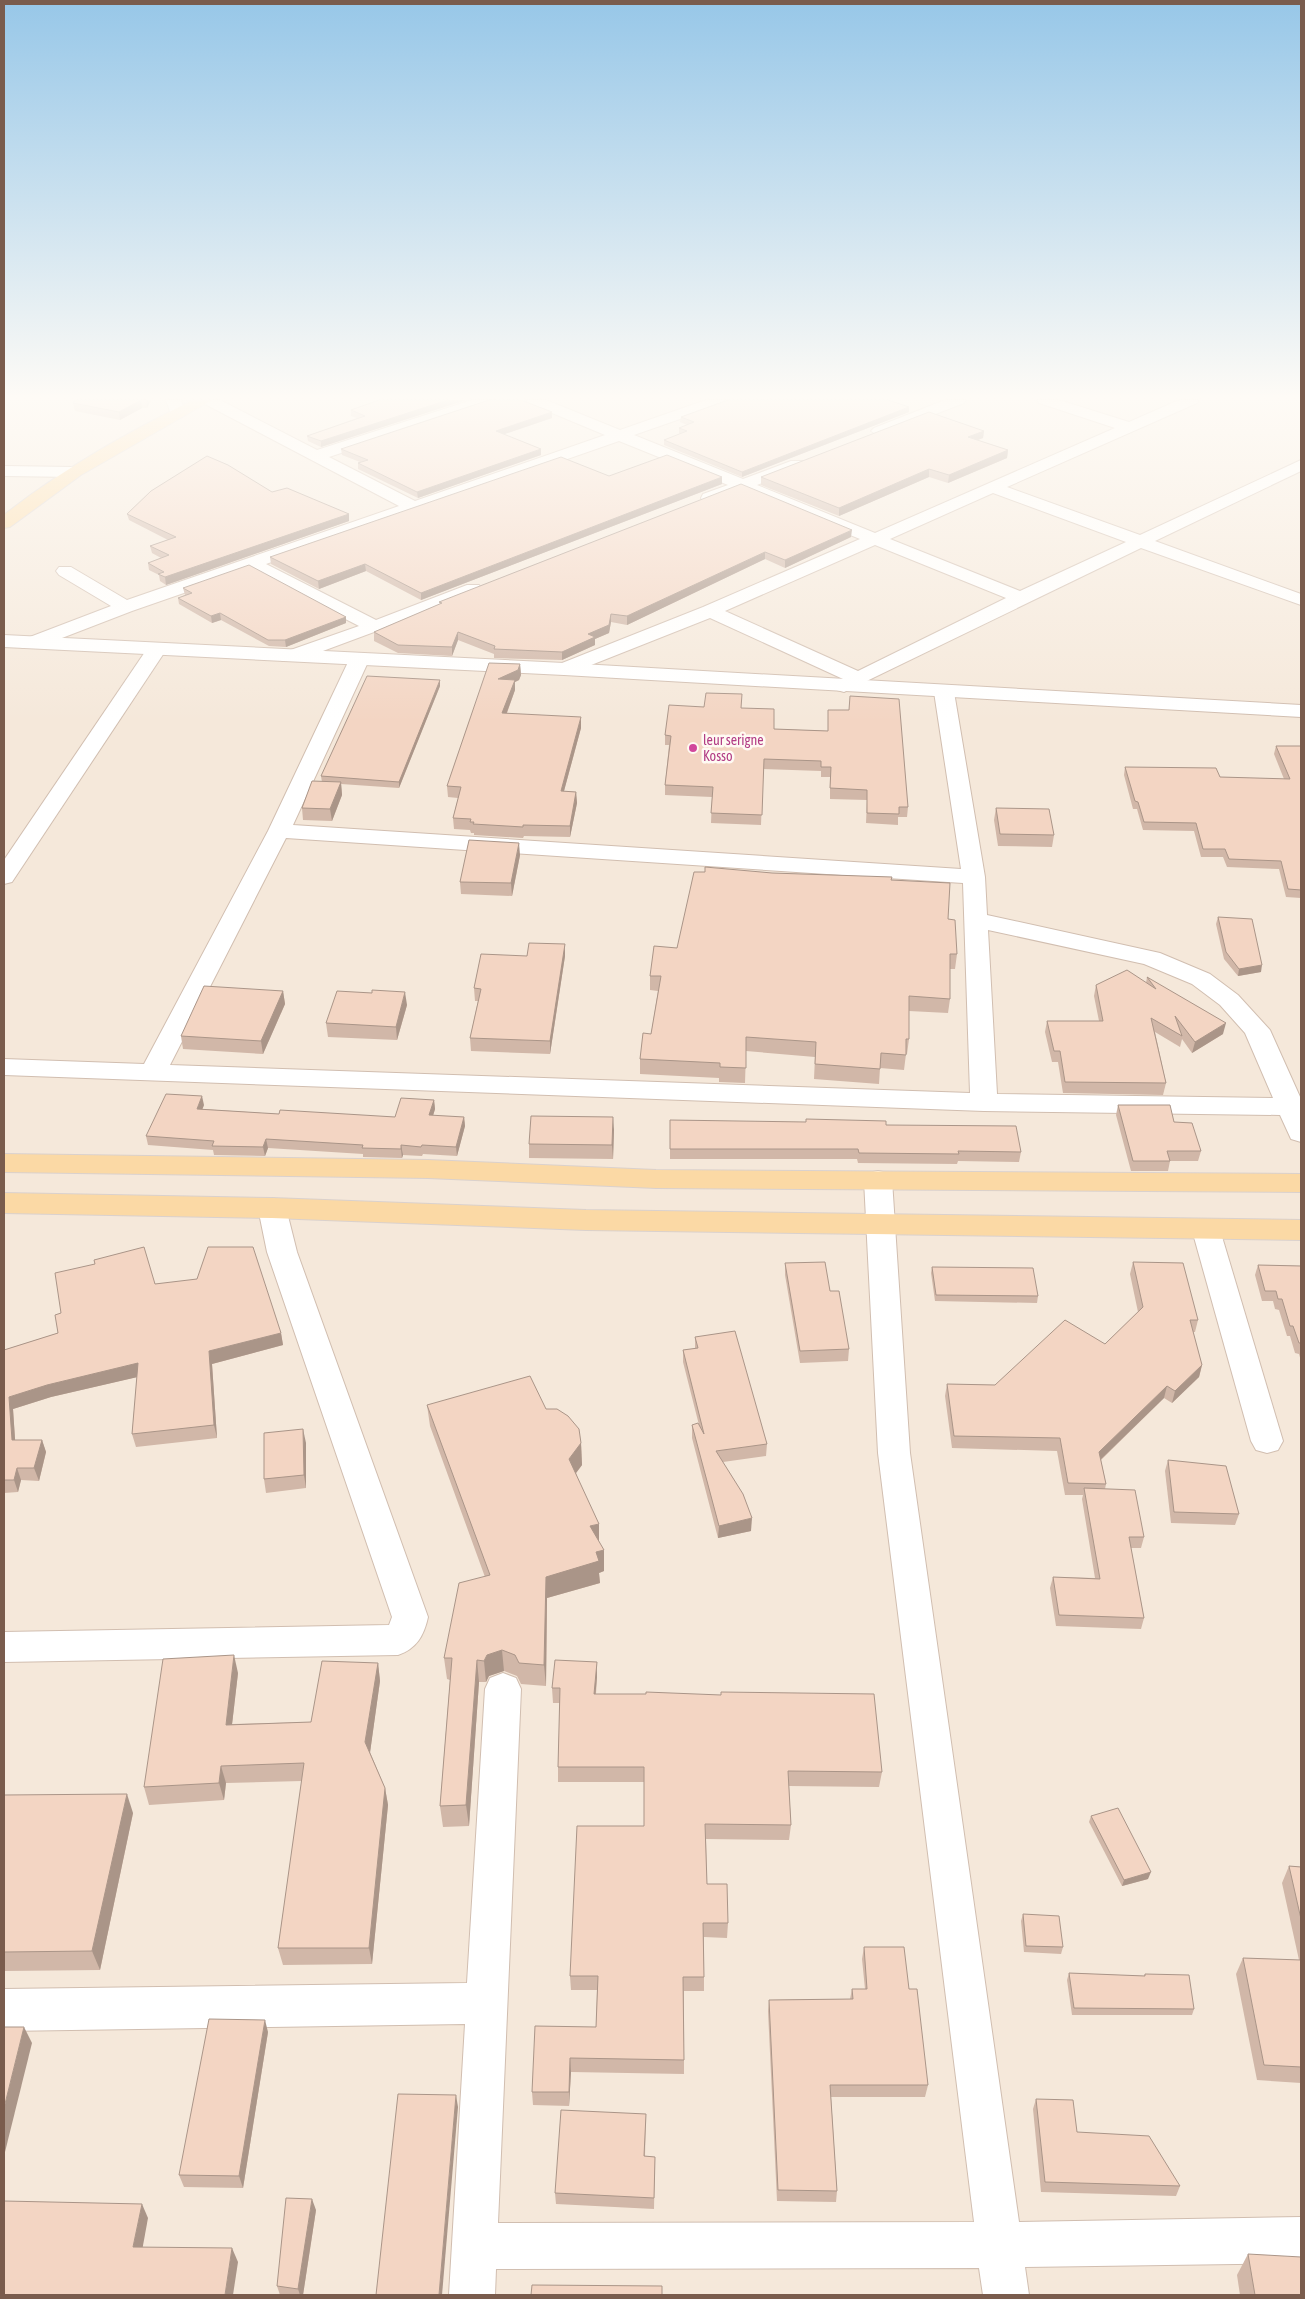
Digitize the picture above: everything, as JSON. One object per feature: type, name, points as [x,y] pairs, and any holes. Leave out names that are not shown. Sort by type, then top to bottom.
[{"type":"main road","points":[[4,523],[26,507]]},
{"type":"main road","points":[[4,1163],[428,1169],[656,1179],[1301,1183]]},
{"type":"main road","points":[[4,1203],[272,1208],[586,1220],[1301,1230]]},
{"type":"street","points":[[29,644],[125,607],[410,507]]},
{"type":"street","points":[[797,507],[1021,598]]},
{"type":"street","points":[[564,669],[710,611],[946,507]]},
{"type":"street","points":[[1048,507],[1301,600]]},
{"type":"street","points":[[850,682],[1212,507]]},
{"type":"street","points":[[251,563],[375,628]]},
{"type":"street","points":[[65,571],[125,607]]},
{"type":"street","points":[[289,657],[375,628],[485,585]]},
{"type":"street","points":[[710,611],[850,682]]},
{"type":"street","points":[[4,641],[29,644],[289,657],[850,682],[944,692],[1301,711]]},
{"type":"street","points":[[4,876],[156,650]]},
{"type":"street","points":[[153,1072],[279,831],[359,660]]},
{"type":"street","points":[[944,692],[974,877],[984,1102]]},
{"type":"street","points":[[279,831],[974,877]]},
{"type":"street","points":[[977,920],[1150,958],[1201,979],[1229,1000],[1257,1030],[1297,1107],[1301,1133]]},
{"type":"street","points":[[4,1067],[984,1102],[1297,1107]]},
{"type":"street","points":[[878,1180],[894,1453],[1006,2295]]},
{"type":"street","points":[[4,1647],[398,1640],[405,1632],[410,1617],[282,1252],[272,1208]]},
{"type":"street","points":[[1206,1230],[1267,1441]]},
{"type":"street","points":[[472,2295],[503,1689]]},
{"type":"street","points":[[4,2010],[486,2003]]},
{"type":"street","points":[[476,2246],[1000,2245],[1301,2240]]},
{"type":"shaded area","points":[[4,507],[1301,507],[1301,2295],[4,2295]]},
{"type":"building","points":[[134,507],[333,507],[349,514],[165,577],[158,574],[164,572],[148,563],[169,555],[150,546],[176,537],[127,514]]},
{"type":"building","points":[[415,507],[643,507],[421,593],[365,564],[318,581],[270,557]]},
{"type":"building","points":[[681,507],[797,507],[852,530],[785,560],[765,552],[627,616],[611,614],[609,625],[588,634],[595,637],[562,652],[494,649],[495,646],[458,632],[452,647],[398,645],[374,632],[442,603],[439,602]]},
{"type":"building","points":[[249,565],[346,617],[285,640],[268,640],[220,613],[211,616],[178,598],[192,593],[183,588]]},
{"type":"building","points":[[489,663],[520,664],[518,670],[498,679],[515,680],[502,713],[581,717],[561,791],[576,792],[570,826],[523,825],[523,827],[473,824],[474,822],[470,822],[471,819],[453,818],[461,787],[447,786]]},
{"type":"building","points":[[367,676],[440,680],[399,782],[321,776]]},
{"type":"building","points":[[706,693],[742,694],[741,708],[774,709],[774,729],[828,731],[828,710],[849,710],[850,696],[899,699],[908,807],[899,807],[899,814],[867,813],[867,790],[830,788],[831,767],[821,767],[821,761],[764,759],[762,815],[711,813],[713,787],[665,785],[671,736],[665,735],[669,705],[704,707]]},
{"type":"building","points":[[1276,746],[1301,746],[1301,890],[1288,889],[1281,861],[1229,859],[1225,849],[1203,849],[1196,823],[1144,822],[1138,802],[1135,801],[1125,767],[1216,768],[1220,777],[1290,779]]},
{"type":"building","points":[[312,781],[341,782],[330,809],[302,808]]},
{"type":"building","points":[[996,808],[1049,809],[1054,835],[1000,834]]},
{"type":"building","points":[[469,840],[519,843],[511,883],[460,882]]},
{"type":"building","points":[[705,867],[772,873],[892,877],[891,880],[950,883],[948,919],[955,920],[957,954],[950,954],[950,999],[909,996],[909,1039],[906,1039],[906,1055],[881,1053],[880,1069],[815,1064],[816,1042],[746,1037],[746,1068],[720,1067],[720,1063],[640,1059],[643,1033],[651,1034],[661,976],[650,976],[654,946],[677,948],[694,872],[705,872]]},
{"type":"building","points":[[1218,917],[1252,919],[1262,965],[1239,969],[1226,952]]},
{"type":"building","points":[[529,943],[565,944],[550,1041],[470,1038],[481,989],[474,988],[481,954],[527,956]]},
{"type":"building","points":[[1127,970],[1156,989],[1147,977],[1226,1023],[1195,1042],[1175,1016],[1182,1036],[1151,1018],[1166,1083],[1065,1082],[1060,1051],[1054,1051],[1047,1021],[1103,1021],[1096,985]]},
{"type":"building","points":[[204,986],[283,991],[261,1041],[181,1036]]},
{"type":"building","points":[[372,990],[405,992],[396,1027],[326,1023],[337,991],[372,993]]},
{"type":"building","points":[[166,1094],[202,1096],[197,1109],[279,1114],[280,1110],[395,1117],[401,1098],[434,1100],[429,1115],[464,1117],[456,1147],[401,1145],[401,1149],[362,1148],[363,1145],[266,1139],[263,1147],[212,1146],[214,1141],[146,1136]]},
{"type":"building","points":[[1118,1105],[1170,1105],[1174,1122],[1192,1123],[1201,1151],[1167,1151],[1170,1161],[1133,1161]]},
{"type":"building","points":[[531,1116],[613,1117],[612,1145],[529,1144]]},
{"type":"building","points":[[806,1119],[886,1121],[886,1125],[1016,1126],[1021,1152],[958,1151],[959,1154],[859,1153],[858,1149],[670,1149],[670,1120],[806,1122]]},
{"type":"building","points":[[144,1247],[155,1284],[197,1279],[208,1247],[253,1247],[281,1333],[209,1351],[214,1425],[132,1434],[138,1363],[47,1385],[9,1397],[12,1440],[42,1440],[34,1468],[17,1468],[14,1480],[4,1480],[4,1350],[58,1333],[55,1315],[61,1313],[55,1273],[95,1264],[94,1260]]},
{"type":"building","points":[[825,1262],[830,1291],[839,1291],[849,1349],[800,1351],[785,1263]]},
{"type":"building","points":[[1133,1262],[1183,1263],[1198,1320],[1190,1320],[1202,1365],[1175,1391],[1167,1386],[1099,1452],[1106,1484],[1068,1483],[1060,1438],[954,1436],[947,1384],[995,1385],[1065,1320],[1105,1344],[1143,1307]]},
{"type":"building","points":[[1258,1265],[1301,1266],[1301,1343],[1299,1343],[1293,1326],[1290,1326],[1282,1299],[1278,1299],[1276,1291],[1265,1291]]},
{"type":"building","points":[[932,1267],[1033,1268],[1038,1296],[936,1295]]},
{"type":"building","points":[[735,1331],[767,1444],[716,1451],[743,1494],[752,1518],[719,1526],[692,1425],[698,1423],[704,1434],[683,1350],[698,1348],[695,1337]]},
{"type":"building","points":[[530,1376],[546,1409],[557,1409],[568,1416],[579,1429],[581,1443],[569,1459],[599,1524],[590,1526],[604,1550],[596,1552],[599,1561],[546,1577],[544,1665],[519,1663],[515,1655],[502,1650],[487,1655],[484,1661],[477,1660],[466,1805],[440,1806],[452,1658],[444,1658],[459,1583],[490,1575],[427,1405]]},
{"type":"building","points":[[303,1429],[304,1475],[264,1479],[264,1433]]},
{"type":"building","points":[[1168,1460],[1226,1466],[1239,1514],[1174,1512]]},
{"type":"building","points":[[1084,1488],[1135,1490],[1144,1537],[1129,1537],[1144,1618],[1059,1615],[1053,1577],[1100,1579]]},
{"type":"building","points":[[234,1655],[226,1725],[311,1722],[322,1661],[378,1663],[365,1742],[385,1788],[369,1948],[278,1948],[304,1763],[221,1766],[219,1783],[144,1787],[163,1659]]},
{"type":"building","points":[[555,1660],[597,1662],[594,1694],[646,1694],[646,1692],[721,1695],[721,1692],[874,1694],[882,1772],[788,1771],[791,1825],[705,1824],[707,1884],[727,1884],[728,1923],[703,1923],[704,1977],[683,1977],[684,2060],[570,2058],[569,2092],[532,2092],[535,2026],[596,2027],[598,1976],[570,1976],[577,1826],[644,1826],[644,1767],[558,1767],[560,1688],[552,1688]]},
{"type":"building","points":[[127,1794],[92,1951],[4,1952],[4,1795]]},
{"type":"building","points":[[1118,1808],[1151,1872],[1124,1880],[1091,1816]]},
{"type":"building","points":[[1289,1866],[1301,1867],[1301,1919]]},
{"type":"building","points":[[1023,1914],[1059,1916],[1063,1947],[1026,1946]]},
{"type":"building","points":[[864,1947],[904,1947],[909,1989],[917,1989],[928,2085],[830,2085],[837,2191],[778,2190],[769,2000],[853,1999],[852,1989],[867,1989]]},
{"type":"building","points":[[1243,1958],[1301,1960],[1301,2067],[1264,2065]]},
{"type":"building","points":[[1069,1973],[1145,1976],[1145,1974],[1189,1975],[1194,2009],[1074,2008]]},
{"type":"building","points":[[209,2019],[265,2020],[239,2176],[179,2175]]},
{"type":"building","points":[[4,2027],[24,2027],[4,2108]]},
{"type":"building","points":[[398,2094],[456,2095],[439,2295],[376,2295]]},
{"type":"building","points":[[1036,2099],[1073,2100],[1077,2132],[1149,2136],[1180,2186],[1045,2182]]},
{"type":"building","points":[[561,2110],[646,2114],[644,2156],[655,2157],[654,2198],[555,2193]]},
{"type":"building","points":[[286,2198],[312,2199],[298,2289],[277,2286]]},
{"type":"building","points":[[4,2201],[142,2204],[133,2247],[232,2248],[225,2295],[4,2295]]},
{"type":"building","points":[[1248,2254],[1301,2257],[1301,2295],[1255,2295]]},
{"type":"building","points":[[532,2285],[662,2286],[662,2295],[531,2295]]},
{"type":"place","name":"leur serigne Kosso","points":[[693,748]]}]
